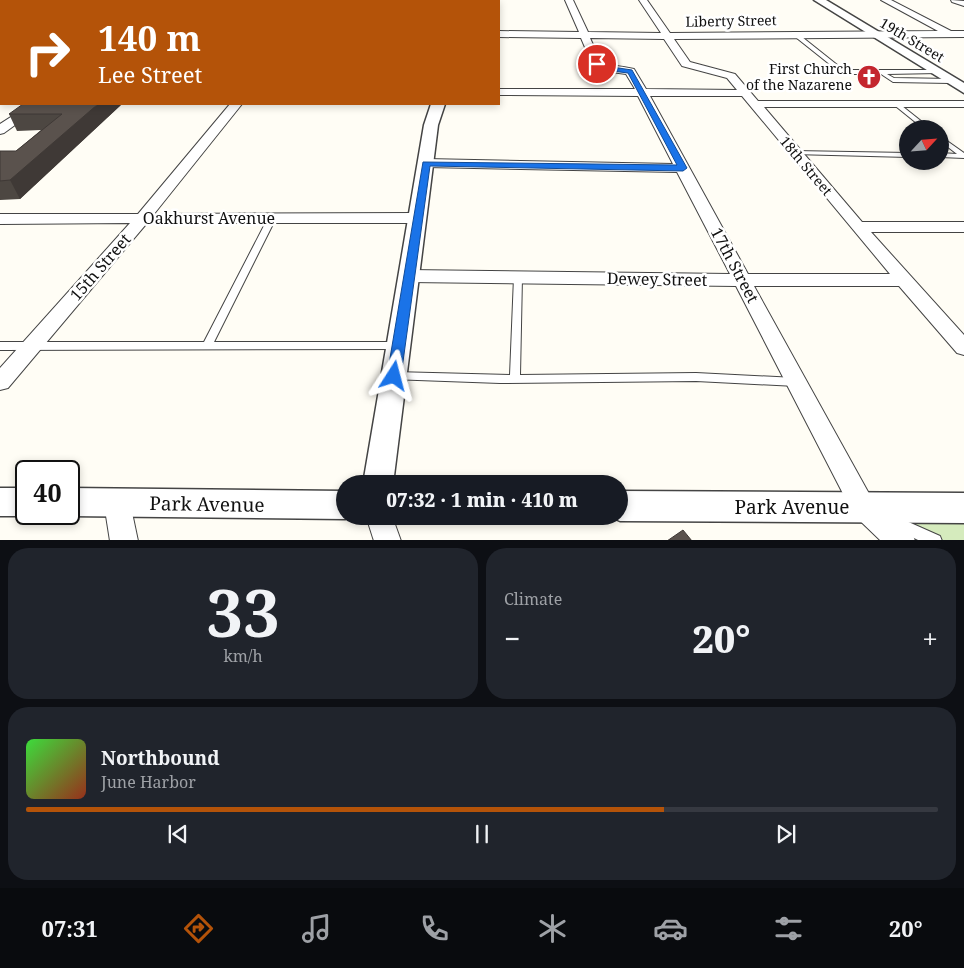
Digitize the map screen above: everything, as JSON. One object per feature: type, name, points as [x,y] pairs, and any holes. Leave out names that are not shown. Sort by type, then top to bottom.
[{"type":"street","name":"17th Street","points":[[569,0],[597,64],[604,68],[630,71],[863,507],[902,540]]},
{"type":"street","name":"18th Street","points":[[643,0],[686,64],[694,68],[722,72],[731,76],[858,227],[905,280],[957,333],[964,348]]},
{"type":"street","name":"19th Street","points":[[819,0],[964,89]]},
{"type":"street","points":[[885,0],[964,41]]},
{"type":"street","points":[[956,0],[964,4]]},
{"type":"street","name":"Liberty Street","points":[[500,34],[667,36],[964,34]]},
{"type":"street","points":[[500,92],[643,94],[750,99],[964,104]]},
{"type":"street","points":[[0,130],[37,105]]},
{"type":"street","name":"15th Street","points":[[0,382],[143,218],[235,105]]},
{"type":"street","points":[[379,475],[431,125],[438,105]]},
{"type":"street","points":[[426,164],[683,168]]},
{"type":"street","name":"Oakhurst Avenue","points":[[0,219],[418,218]]},
{"type":"street","points":[[858,227],[964,227]]},
{"type":"street","name":"Dewey Street","points":[[409,276],[905,280]]},
{"type":"street","points":[[0,502],[15,502]]},
{"type":"street","name":"Park Avenue","points":[[80,502],[336,505]]},
{"type":"street","points":[[117,503],[124,540]]},
{"type":"street","name":"Park Avenue","points":[[628,506],[964,508]]},
{"type":"street","points":[[382,525],[388,540]]},
{"type":"lane","points":[[795,34],[839,69],[848,72],[936,72]]},
{"type":"lane","points":[[882,72],[894,80],[950,81]]},
{"type":"lane","points":[[894,103],[916,120]]},
{"type":"lane","points":[[949,145],[964,156]]},
{"type":"lane","points":[[795,152],[899,155]]},
{"type":"lane","points":[[949,155],[964,156]]},
{"type":"lane","points":[[207,346],[272,218]]},
{"type":"lane","points":[[515,378],[518,278]]},
{"type":"lane","points":[[0,346],[399,346]]},
{"type":"lane","points":[[394,376],[515,378],[696,377],[797,382]]},
{"type":"lane","points":[[863,507],[935,540]]},
{"type":"green space","points":[[863,507],[964,508],[964,540],[902,540]]},
{"type":"building","points":[[22,105],[97,105],[10,180],[0,181],[0,151],[16,151],[62,114],[9,114]]},
{"type":"building","points":[[683,530],[691,540],[668,540]]},
{"type":"place","name":"First Church of the Nazarene","points":[[869,77]]},
{"type":"route","points":[[394,376],[426,164],[683,168],[630,71],[604,68],[597,64]]}]
